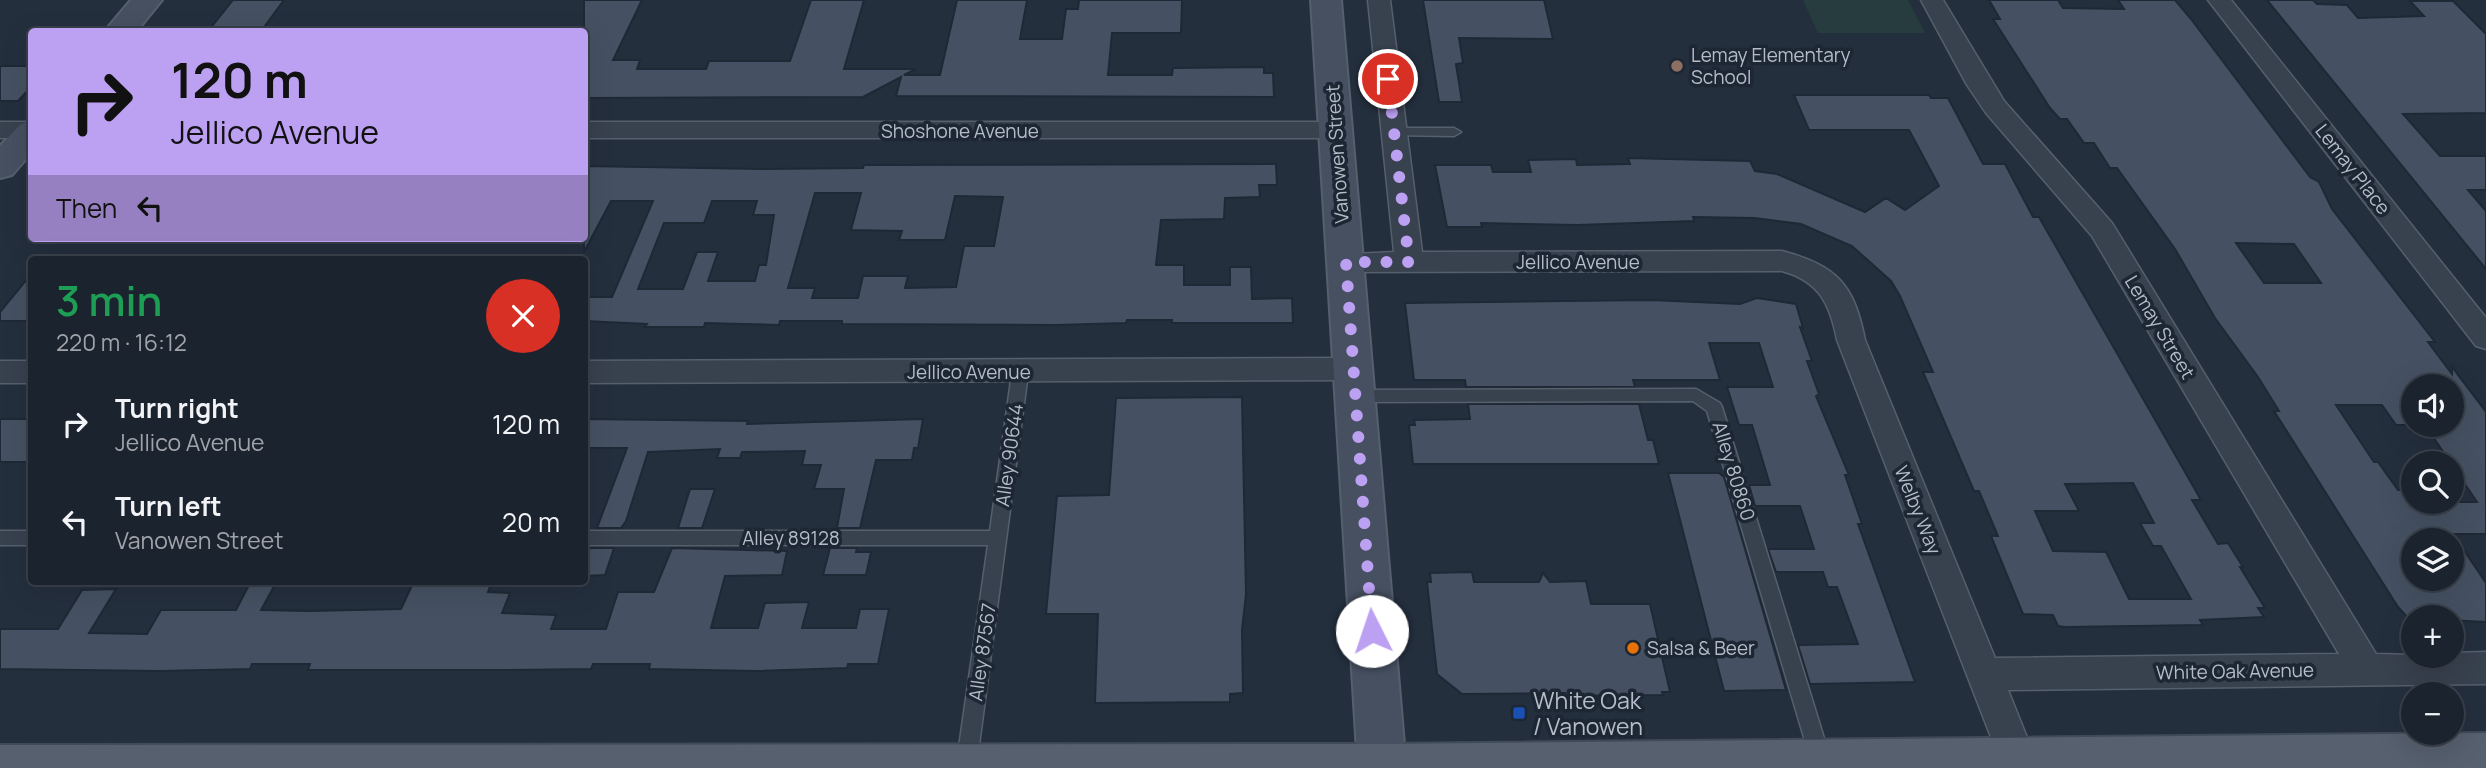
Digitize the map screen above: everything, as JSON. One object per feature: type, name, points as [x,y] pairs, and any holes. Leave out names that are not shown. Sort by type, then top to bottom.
[{"type":"main road","points":[[122,28],[147,0]]},
{"type":"main road","name":"Vanowen Street","points":[[1326,0],[1382,768]]},
{"type":"main road","points":[[0,167],[28,136]]},
{"type":"main road","points":[[0,768],[1382,768],[1762,766],[1822,762],[2486,755]]},
{"type":"street","points":[[1380,0],[1409,262]]},
{"type":"street","name":"Lemay Street","points":[[1933,0],[1979,85],[2102,230],[2367,670]]},
{"type":"street","name":"Lemay Place","points":[[2219,0],[2486,338]]},
{"type":"street","points":[[0,130],[28,131]]},
{"type":"street","name":"Shoshone Avenue","points":[[588,131],[1335,130]]},
{"type":"street","name":"Jellico Avenue","points":[[1346,262],[1750,260],[1782,261],[1809,268]]},
{"type":"street","name":"Welby Way","points":[[1809,268],[1825,278],[1838,294],[1847,316],[1851,340],[2018,760]]},
{"type":"street","points":[[0,372],[28,372]]},
{"type":"street","name":"Jellico Avenue","points":[[588,372],[1020,373],[1354,382]]},
{"type":"street","name":"White Oak Avenue","points":[[1984,674],[2486,668]]},
{"type":"lane","points":[[1394,132],[1454,132]]},
{"type":"lane","name":"Alley 90644","points":[[998,538],[1020,373]]},
{"type":"lane","name":"Alley 80860","points":[[1354,382],[1696,395],[1714,407],[1822,762]]},
{"type":"lane","points":[[0,538],[28,538]]},
{"type":"lane","name":"Alley 89128","points":[[588,538],[998,538]]},
{"type":"lane","name":"Alley 87567","points":[[966,767],[998,538]]},
{"type":"green space","points":[[1803,0],[1908,0],[1925,33],[1818,33]]},
{"type":"building","points":[[233,0],[284,0],[263,28],[211,28]]},
{"type":"building","points":[[584,0],[642,0],[613,60],[640,60],[637,69],[706,69],[709,61],[790,61],[811,0],[864,0],[844,69],[916,69],[904,75],[940,75],[957,0],[1027,0],[1020,39],[1062,39],[1066,9],[1078,9],[1079,0],[1182,0],[1181,33],[1112,33],[1108,75],[1172,75],[1173,68],[1264,67],[1264,73],[1273,73],[1274,97],[896,96],[901,77],[863,97],[588,98],[588,28],[584,28]]},
{"type":"building","points":[[1423,0],[1544,0],[1553,39],[1459,38],[1463,63],[1456,64],[1462,102],[1439,102]]},
{"type":"building","points":[[1989,0],[2058,0],[2063,8],[2124,9],[2118,0],[2175,0],[2191,19],[2310,177],[2319,182],[2332,209],[2435,342],[2428,342],[2452,374],[2401,374],[2401,425],[2396,425],[2382,405],[2336,405],[2374,462],[2378,462],[2398,490],[2401,490],[2401,514],[2464,514],[2464,502],[2477,502],[2464,483],[2464,451],[2443,451],[2433,437],[2464,437],[2464,383],[2486,412],[2486,534],[2464,534],[2464,528],[2401,528],[2401,591],[2464,591],[2464,550],[2486,583],[2486,622],[2464,621],[2464,605],[2401,605],[2401,610],[2398,607],[2274,411],[2279,411],[2258,377],[2215,318],[2175,249],[2117,168],[2110,168],[2094,143],[2084,143],[2067,119],[2060,119],[2050,108],[1993,19],[2000,19]],"holes":[[[2236,243],[2294,244],[2321,283],[2264,283]]]},
{"type":"building","points":[[2267,0],[2313,0],[2317,4],[2347,5],[2358,18],[2424,16],[2410,1],[2453,1],[2486,34],[2486,113],[2403,114],[2440,156],[2486,156],[2486,190],[2468,190],[2486,211],[2486,269]]},
{"type":"building","points":[[0,66],[28,66],[28,90],[18,101],[0,101]]},
{"type":"building","points":[[1794,95],[1929,95],[1931,98],[1948,98],[1983,164],[2005,164],[2033,217],[2039,217],[2201,500],[2192,500],[2218,544],[2228,543],[2243,567],[2240,567],[2265,608],[2258,608],[2264,617],[2200,620],[2203,625],[2065,627],[2058,626],[2053,615],[2023,614],[1991,536],[1998,536],[1979,491],[1974,491],[1923,372],[1933,372],[1900,296],[1891,281],[1852,246],[1801,224],[1754,218],[1693,217],[1694,221],[1577,225],[1481,223],[1482,227],[1447,227],[1435,165],[1491,165],[1493,172],[1531,172],[1528,160],[1576,159],[1577,165],[1630,164],[1628,158],[1750,161],[1755,171],[1777,174],[1865,212],[1886,198],[1905,210],[1939,186],[1909,130],[1809,130]],"holes":[[[2133,483],[2154,523],[2140,523],[2153,546],[2161,546],[2191,599],[2129,599],[2106,552],[2053,551],[2035,511],[2079,511],[2065,484]]]},
{"type":"building","points":[[1276,164],[1277,185],[1259,185],[1260,197],[1225,198],[1224,219],[1161,220],[1156,265],[1184,265],[1184,285],[1230,285],[1230,267],[1251,267],[1252,299],[1292,298],[1293,323],[1172,323],[1172,320],[1127,320],[1126,323],[1055,325],[780,321],[779,325],[705,323],[704,327],[645,327],[647,324],[588,321],[588,297],[612,297],[653,201],[611,201],[584,252],[584,242],[588,242],[588,166],[863,168],[864,165]],"holes":[[[815,193],[861,193],[851,230],[902,231],[899,240],[945,240],[955,196],[1003,197],[994,246],[964,246],[956,287],[905,288],[908,276],[863,276],[858,298],[812,298],[815,288],[788,288]],[[712,201],[757,201],[753,215],[774,215],[766,265],[759,265],[755,281],[708,281],[718,252],[697,252],[683,289],[638,289],[664,223],[704,223]]]},
{"type":"building","points":[[28,278],[28,321],[0,321],[0,312]]},
{"type":"building","points":[[1757,298],[1796,304],[1803,328],[1800,327],[1812,361],[1807,361],[1819,394],[1816,396],[1849,475],[1845,475],[1862,524],[1858,524],[1915,682],[1810,684],[1798,645],[1858,644],[1837,587],[1828,587],[1823,572],[1776,572],[1768,549],[1814,549],[1800,506],[1755,506],[1749,485],[1770,485],[1752,425],[1739,425],[1727,387],[1773,387],[1759,343],[1709,343],[1720,380],[1633,380],[1635,387],[1466,387],[1465,380],[1414,380],[1405,303],[1651,300],[1740,304]]},
{"type":"building","points":[[1242,397],[1246,594],[1242,630],[1243,693],[1230,694],[1230,702],[1095,703],[1098,614],[1046,614],[1057,496],[1109,495],[1116,398]]},
{"type":"building","points":[[1468,404],[1639,404],[1648,440],[1653,440],[1659,464],[1413,464],[1409,425],[1415,425],[1414,420],[1470,419]]},
{"type":"building","points":[[0,419],[28,419],[28,462],[0,462]]},
{"type":"building","points":[[588,419],[748,421],[747,424],[923,419],[918,448],[914,448],[912,460],[876,460],[860,528],[837,528],[844,489],[814,489],[821,465],[802,465],[805,451],[742,452],[740,458],[717,458],[720,449],[648,452],[626,521],[621,528],[597,528],[627,448],[588,448]]},
{"type":"building","points":[[1668,473],[1719,473],[1724,477],[1786,690],[1724,691]]},
{"type":"building","points":[[690,489],[715,489],[702,528],[678,528]]},
{"type":"building","points":[[590,548],[614,548],[605,575],[588,576]]},
{"type":"building","points":[[672,548],[787,551],[782,575],[725,576],[711,628],[758,628],[765,603],[809,602],[802,628],[856,628],[860,609],[889,609],[878,664],[848,664],[847,668],[757,671],[649,669],[650,664],[593,664],[591,669],[308,670],[310,664],[252,664],[250,669],[160,671],[0,669],[0,629],[58,629],[82,590],[116,589],[89,633],[147,634],[161,610],[236,610],[249,585],[275,585],[261,610],[309,611],[401,609],[412,585],[491,585],[488,592],[510,593],[502,613],[556,615],[551,629],[606,629],[618,592],[654,592]]},
{"type":"building","points":[[830,548],[857,548],[856,552],[871,552],[866,575],[823,575]]},
{"type":"building","points":[[1472,572],[1474,582],[1539,582],[1543,573],[1550,582],[1586,581],[1591,604],[1650,604],[1670,692],[1662,692],[1663,695],[1565,696],[1565,693],[1462,694],[1437,674],[1427,582],[1431,582],[1430,573]]},
{"type":"place","name":"Lemay Elementary School","points":[[1677,66]]},
{"type":"place","name":"Salsa & Beer","points":[[1633,648]]},
{"type":"place","name":"White Oak / Vanowen","points":[[1519,713]]},
{"type":"route","points":[[1372,631],[1346,262],[1409,262],[1388,79]]}]
